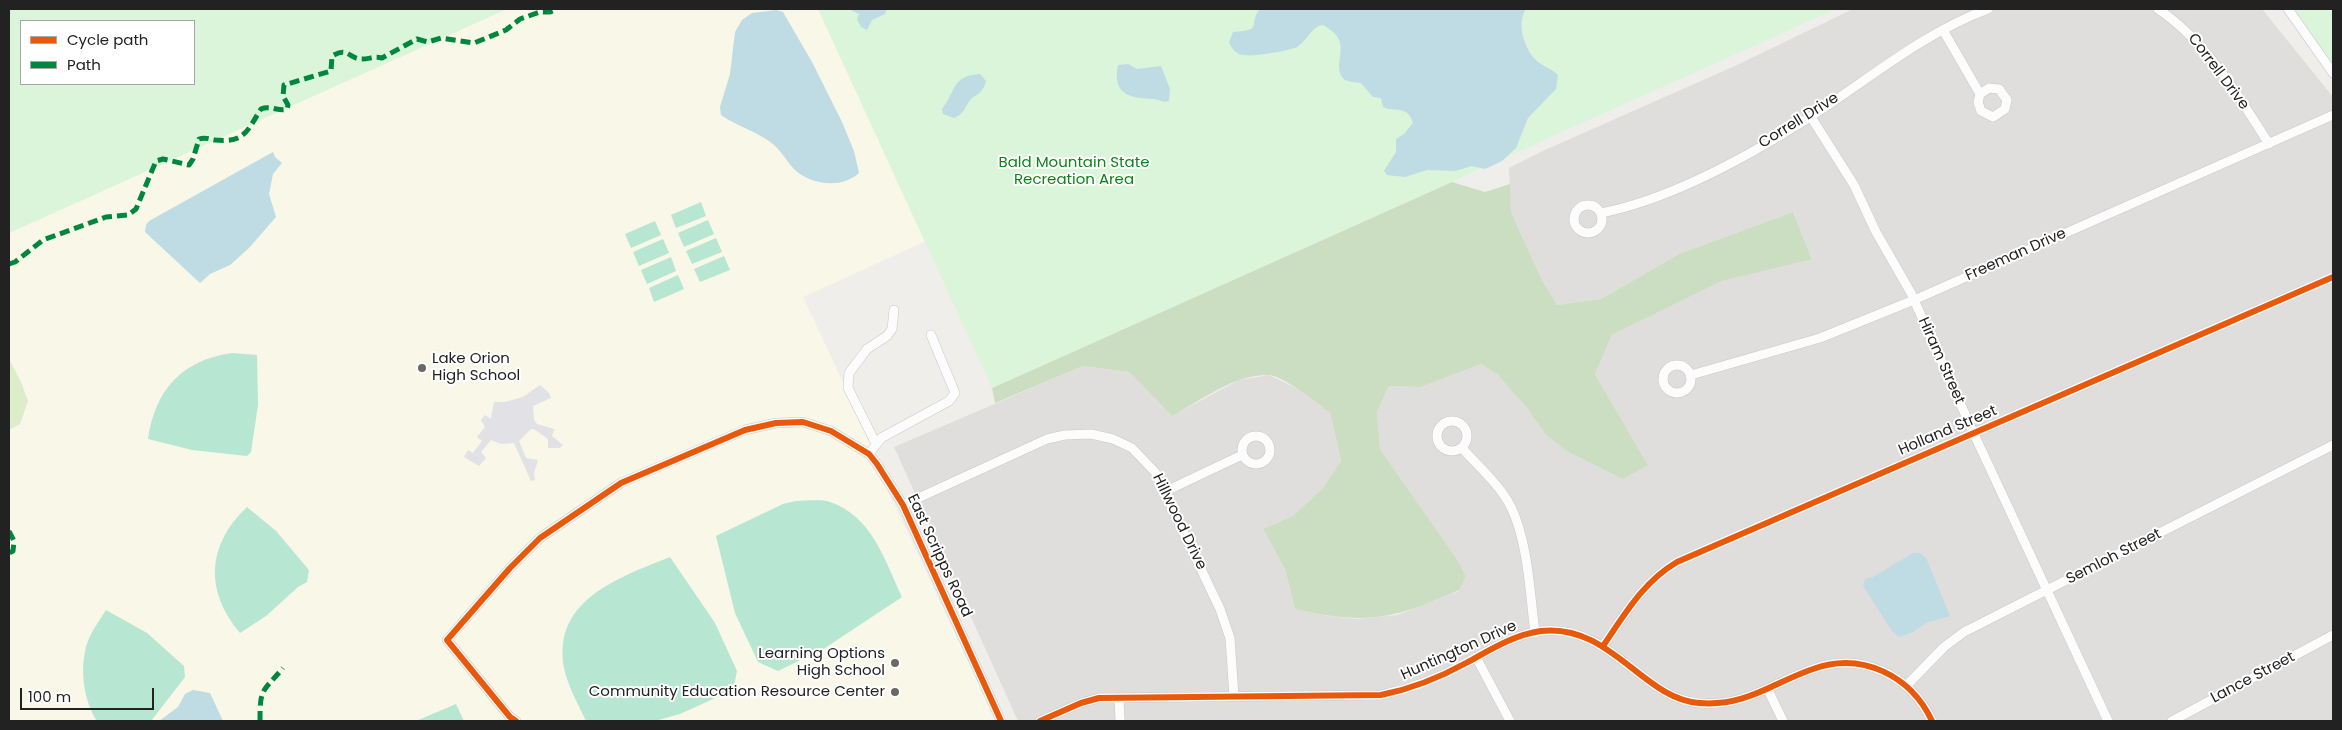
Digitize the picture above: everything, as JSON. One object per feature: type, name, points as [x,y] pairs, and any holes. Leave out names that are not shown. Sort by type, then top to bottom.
[{"type":"street","name":"Correll Drive","points":[[1601,213],[1621,209],[1731,163],[1810,117],[1874,72],[1943,30],[1988,9]]},
{"type":"street","name":"Correll Drive","points":[[2158,9],[2176,20],[2196,39],[2242,101],[2269,144]]},
{"type":"street","points":[[2288,9],[2333,73]]},
{"type":"street","points":[[1943,30],[1980,94]]},
{"type":"street","name":"Freeman Drive","points":[[1691,375],[1820,338],[1914,300],[2333,115]]},
{"type":"street","name":"Hiram Street","points":[[1810,117],[1854,185],[1876,232],[1914,300],[2046,591],[2108,721]]},
{"type":"street","name":"Holland Street","points":[[1603,646],[1641,591],[1663,570],[1677,562],[2333,277]]},
{"type":"street","points":[[876,444],[848,388],[849,373],[867,349],[887,336],[892,329],[894,310]]},
{"type":"street","points":[[869,454],[881,438],[949,401],[955,393],[931,335]]},
{"type":"street","name":"East Scripps Road","points":[[516,721],[510,717],[447,640],[510,568],[540,538],[621,484],[746,430],[776,423],[803,422],[831,431],[869,454],[903,505],[1002,721]]},
{"type":"street","name":"Hillwood Drive","points":[[903,505],[1047,440],[1065,435],[1091,434],[1114,440],[1132,448],[1156,472],[1220,609],[1230,638],[1234,696]]},
{"type":"street","name":"Semloh Street","points":[[1907,685],[1944,647],[1964,632],[2333,445]]},
{"type":"street","points":[[1462,448],[1502,494],[1516,520],[1521,538],[1535,633]]},
{"type":"street","points":[[1166,491],[1242,455]]},
{"type":"street","name":"Huntington Drive","points":[[1040,721],[1081,703],[1099,698],[1381,695],[1418,686],[1520,636],[1558,631],[1573,634],[1603,646],[1673,696],[1697,703],[1718,704],[1742,700],[1815,668],[1839,665],[1877,669],[1891,674],[1907,685],[1916,694],[1932,721]]},
{"type":"street","name":"Lance Street","points":[[2172,721],[2333,635]]},
{"type":"street","points":[[1476,657],[1510,721]]},
{"type":"street","points":[[1768,690],[1782,721]]},
{"type":"street","points":[[1119,698],[1120,721]]},
{"type":"shaded area","name":"Lake Orion High School","points":[[507,9],[818,9],[926,241],[803,297],[870,440],[882,478],[996,721],[9,721],[9,233]]},
{"type":"shaded area","points":[[1853,9],[2262,9],[2333,97],[2333,721],[1018,721],[894,447],[1083,366],[1129,372],[1172,416],[1239,380],[1269,375],[1298,389],[1330,413],[1341,462],[1323,488],[1293,516],[1263,529],[1285,569],[1295,609],[1329,616],[1358,619],[1397,615],[1459,591],[1454,555],[1380,449],[1377,412],[1389,386],[1421,387],[1481,364],[1497,374],[1527,408],[1546,435],[1648,465],[1595,374],[1612,335],[1722,281],[1812,258],[1793,212],[1679,254],[1601,299],[1557,305],[1542,280],[1511,212],[1509,168],[1545,150],[1737,65]]},
{"type":"shaded area","points":[[540,385],[549,393],[551,398],[533,406],[534,420],[537,424],[554,429],[552,436],[563,445],[560,448],[548,448],[548,439],[534,429],[531,429],[519,441],[526,458],[538,460],[534,473],[535,480],[531,481],[514,443],[501,444],[491,440],[481,452],[486,458],[479,466],[464,457],[468,450],[473,453],[482,441],[477,437],[485,427],[481,420],[485,415],[491,419],[494,402],[505,402],[523,397]]},
{"type":"green space","points":[[9,9],[507,9],[9,233]]},
{"type":"green space","name":"Bald Mountain State Recreation Area","points":[[818,9],[1836,9],[992,388]]},
{"type":"green space","points":[[2294,9],[2333,9],[2333,65]]},
{"type":"green space","points":[[1452,182],[1485,192],[1510,184],[1511,212],[1542,280],[1557,305],[1601,299],[1679,254],[1793,212],[1812,259],[1722,281],[1612,335],[1595,374],[1648,465],[1623,479],[1567,451],[1546,435],[1527,408],[1497,374],[1481,364],[1421,387],[1389,386],[1377,412],[1380,449],[1454,555],[1466,576],[1459,590],[1415,608],[1379,617],[1342,617],[1295,609],[1285,569],[1263,529],[1293,516],[1323,488],[1341,461],[1330,413],[1300,391],[1274,376],[1256,376],[1243,379],[1206,396],[1172,416],[1129,372],[1083,366],[995,403],[992,388]]},
{"type":"green space","points":[[701,202],[706,216],[676,228],[671,215]]},
{"type":"green space","points":[[708,220],[714,234],[684,247],[678,233]]},
{"type":"green space","points":[[655,221],[661,235],[631,248],[625,234]]},
{"type":"green space","points":[[716,238],[722,252],[692,264],[686,251]]},
{"type":"green space","points":[[663,239],[669,253],[639,266],[633,252]]},
{"type":"green space","points":[[724,256],[730,270],[700,282],[694,269]]},
{"type":"green space","points":[[671,257],[676,271],[647,284],[641,270]]},
{"type":"green space","points":[[678,275],[684,289],[654,302],[649,288]]},
{"type":"green space","points":[[232,353],[257,355],[258,405],[251,452],[247,456],[192,450],[148,439],[157,406],[164,392],[174,380],[185,370],[199,362]]},
{"type":"green space","points":[[9,359],[28,401],[20,424],[9,430]]},
{"type":"green space","points":[[818,500],[830,502],[857,518],[867,529],[883,555],[902,597],[825,648],[778,671],[758,662],[735,613],[716,536],[783,504],[796,501]]},
{"type":"green space","points":[[247,507],[276,531],[309,570],[307,582],[298,587],[266,616],[240,633],[228,617],[220,601],[215,568],[218,552],[224,537]]},
{"type":"green space","points":[[670,557],[715,623],[737,671],[733,690],[680,714],[655,721],[586,721],[565,672],[563,648],[567,627],[577,610],[592,596],[629,574]]},
{"type":"green space","points":[[106,610],[147,633],[184,666],[185,677],[151,721],[97,721],[92,713],[84,682],[85,650],[94,629]]},
{"type":"green space","points":[[456,704],[464,721],[416,721]]},
{"type":"water","points":[[849,9],[887,9],[885,14],[872,20],[867,30],[861,27],[857,19],[859,14]]},
{"type":"water","points":[[1260,9],[1526,9],[1522,20],[1524,40],[1529,52],[1536,60],[1558,75],[1556,89],[1528,118],[1516,148],[1502,161],[1485,169],[1472,166],[1455,171],[1427,170],[1405,177],[1387,175],[1384,171],[1396,152],[1396,139],[1404,134],[1413,123],[1407,113],[1383,107],[1381,98],[1373,97],[1361,83],[1345,80],[1341,76],[1339,65],[1340,43],[1335,34],[1323,25],[1316,28],[1300,45],[1293,49],[1254,55],[1243,55],[1236,52],[1229,42],[1233,32],[1252,28],[1256,14]]},
{"type":"water","points":[[776,10],[783,12],[812,62],[842,122],[854,151],[859,173],[852,178],[835,183],[818,182],[809,179],[795,170],[769,141],[721,115],[720,107],[730,74],[735,32],[742,20],[752,13]]},
{"type":"water","points":[[1128,64],[1137,69],[1161,66],[1170,89],[1169,101],[1163,102],[1130,96],[1120,89],[1117,75],[1118,65]]},
{"type":"water","points":[[980,74],[986,81],[984,86],[970,100],[961,114],[954,118],[943,114],[942,109],[959,81],[971,75]]},
{"type":"water","points":[[273,152],[275,157],[282,163],[273,174],[269,194],[276,217],[249,248],[230,265],[210,274],[200,283],[145,232],[149,221]]},
{"type":"water","points":[[1913,553],[1920,553],[1926,558],[1950,616],[1926,623],[1913,632],[1899,637],[1892,631],[1863,586],[1865,579],[1873,577]]},
{"type":"water","points":[[193,690],[210,693],[223,721],[159,721],[178,707],[185,694]]},
{"type":"marked path","points":[[9,264],[15,262],[43,240],[106,217],[128,215],[136,209],[156,161],[163,159],[189,165],[193,159],[199,139],[233,140],[244,134],[261,109],[287,109],[288,105],[283,96],[284,85],[331,71],[332,56],[338,53],[342,52],[362,59],[382,58],[417,39],[428,42],[441,38],[474,43],[506,30],[520,19],[540,12],[550,12],[557,9]]},
{"type":"marked path","points":[[9,531],[14,541],[13,551],[9,553]]},
{"type":"marked path","points":[[260,721],[261,702],[264,691],[283,668]]},
{"type":"cycle path","points":[[1603,646],[1644,589],[1677,562],[2333,277]]},
{"type":"cycle path","points":[[516,721],[510,717],[447,640],[510,568],[540,538],[621,483],[745,430],[776,423],[803,422],[831,431],[869,454],[877,464],[903,505],[1001,721]]},
{"type":"cycle path","points":[[1040,721],[1081,703],[1099,698],[1381,695],[1425,682],[1511,639],[1541,631],[1565,632],[1587,638],[1607,649],[1660,689],[1679,698],[1699,703],[1716,703],[1745,698],[1813,669],[1831,664],[1849,663],[1867,666],[1883,671],[1898,680],[1923,705],[1932,721]]},
{"type":"place","name":"Lake Orion High School","points":[[422,368]]},
{"type":"place","name":"Learning Options High School","points":[[895,663]]},
{"type":"place","name":"Community Education Resource Center","points":[[895,692]]}]
